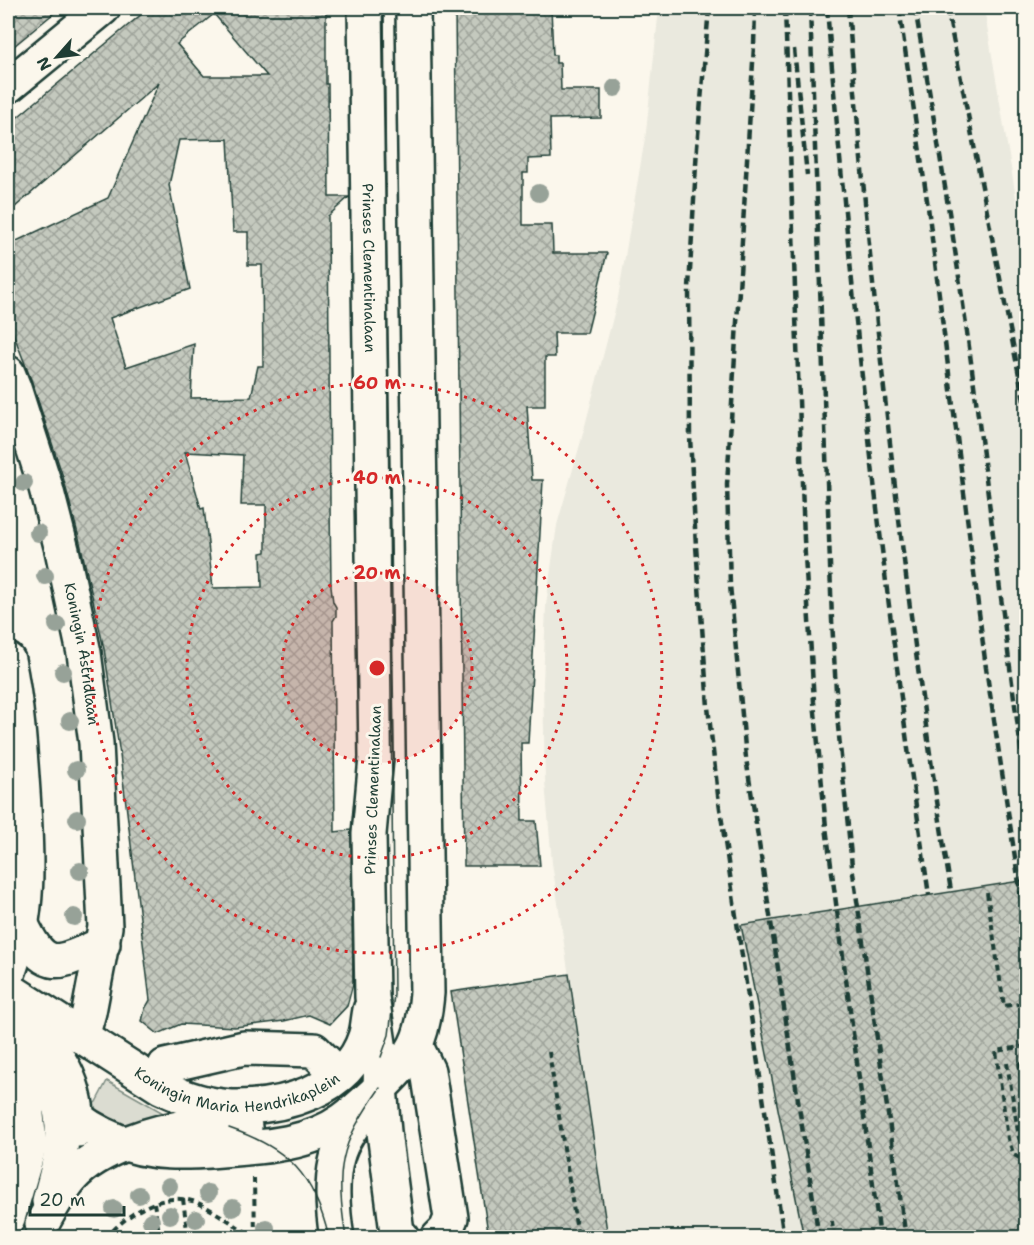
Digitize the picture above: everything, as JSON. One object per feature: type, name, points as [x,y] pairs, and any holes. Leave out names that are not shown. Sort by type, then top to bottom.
[{"type":"street","points":[[8,86],[103,8]]},
{"type":"street","name":"Prinses Clementinalaan","points":[[365,8],[376,758],[369,834],[372,997]]},
{"type":"street","points":[[48,1227],[61,1191],[74,1175],[92,1162],[126,1144],[179,1128],[250,1126],[313,1114],[332,1106],[354,1092],[366,1079],[394,1064],[407,1032],[410,994],[398,8]]},
{"type":"street","points":[[8,1048],[69,1113],[96,1130],[126,1144],[181,1153],[277,1145],[315,1134],[341,1122],[361,1106],[381,1072],[401,1068],[416,1046],[428,993],[414,8]]},
{"type":"street","name":"Koningin Astridlaan","points":[[8,373],[46,488],[62,550],[84,653],[97,754],[105,927],[82,1037]]},
{"type":"street","points":[[8,660],[20,750],[27,876],[22,927],[8,974]]},
{"type":"street","points":[[22,927],[33,947],[49,960],[62,960],[103,944]]},
{"type":"street","name":"Koningin Maria Hendrikaplein","points":[[8,988],[161,1088],[202,1103],[231,1107],[271,1105],[301,1097],[327,1085],[350,1065],[365,1038],[372,997]]},
{"type":"street","points":[[372,997],[397,1232],[403,1238]]},
{"type":"street","points":[[8,1008],[44,1040],[64,1066],[77,1100],[62,1130],[48,1227]]},
{"type":"street","points":[[8,1026],[33,1054],[69,1113],[79,1138],[74,1175]]},
{"type":"street","points":[[416,1046],[428,1071],[451,1218],[446,1230],[438,1238]]},
{"type":"street","points":[[8,1048],[23,1077],[30,1144],[8,1218]]},
{"type":"street","points":[[165,1066],[244,1048],[314,1050],[339,1075]]},
{"type":"street","points":[[337,1238],[334,1216],[335,1169],[343,1141],[381,1072]]},
{"type":"street","points":[[48,1227],[111,1169],[159,1151]]},
{"type":"path","points":[[987,893],[1004,1006],[1026,1003]]},
{"type":"path","points":[[1026,1046],[996,1052],[1008,1139],[1014,1155],[1026,1162]]},
{"type":"path","points":[[549,1052],[578,1238]]},
{"type":"path","points":[[1019,1062],[1026,1110]]},
{"type":"path","points":[[1007,1063],[1019,1138],[1026,1150]]},
{"type":"path","points":[[254,1172],[255,1238]]},
{"type":"path","points":[[106,1238],[123,1220],[154,1203],[183,1199],[197,1203],[255,1238]]},
{"type":"path","points":[[183,1199],[188,1238]]},
{"type":"path","points":[[154,1203],[160,1238]]},
{"type":"path","points":[[832,1221],[834,1238]]},
{"type":"shaded area","points":[[659,8],[984,8],[1026,257],[1026,1237],[608,1238],[552,863],[545,782],[543,683],[546,605],[557,525],[618,298],[646,132]]},
{"type":"shaded area","points":[[107,1081],[172,1118],[139,1134],[88,1108],[96,1102]]},
{"type":"building","points":[[8,8],[60,8],[8,51]]},
{"type":"building","points":[[149,8],[326,8],[329,197],[349,197],[328,216],[331,586],[336,607],[336,616],[333,621],[335,832],[351,830],[353,984],[347,1006],[330,1024],[309,1015],[284,1021],[235,1027],[181,1024],[158,1034],[142,1021],[150,1000],[120,755],[104,649],[63,477],[32,382],[8,320],[8,245],[108,198],[159,83],[8,213],[8,125]],"holes":[[[214,14],[267,76],[204,76],[177,44]],[[228,139],[233,232],[248,232],[248,265],[262,265],[263,366],[258,366],[251,397],[191,398],[194,344],[126,367],[110,318],[190,289],[169,185],[179,140]],[[185,452],[243,455],[241,505],[266,505],[266,552],[261,553],[262,587],[213,588],[204,508],[201,509]]]},
{"type":"building","points":[[455,8],[551,8],[553,55],[556,55],[556,63],[560,63],[561,90],[601,90],[601,118],[550,119],[551,158],[528,159],[528,173],[523,173],[523,225],[552,225],[553,253],[607,253],[587,333],[554,333],[555,357],[545,357],[545,406],[527,406],[532,480],[543,480],[528,743],[521,743],[522,821],[536,821],[540,866],[464,866]]},
{"type":"building","points":[[1026,880],[1026,1238],[804,1238],[741,925]]},
{"type":"building","points":[[569,974],[608,1238],[492,1238],[491,1232],[488,1232],[451,992]]},
{"type":"tram line","points":[[381,1057],[389,1035],[394,995],[384,8]]},
{"type":"tram line","points":[[346,1238],[341,1193],[343,1158],[356,1126],[380,1088]]},
{"type":"tram line","points":[[229,1128],[268,1145],[296,1167],[316,1197],[329,1238]]},
{"type":"railway","points":[[709,8],[697,147],[689,288],[690,437],[696,546],[708,707],[718,795],[784,1238]]},
{"type":"railway","points":[[755,8],[727,485],[730,585],[746,758],[819,1238]]},
{"type":"railway","points":[[785,8],[804,539],[814,702],[826,827],[880,1238]]},
{"type":"railway","points":[[810,8],[832,620],[838,726],[852,866],[906,1238]]},
{"type":"railway","points":[[827,8],[870,453],[929,895]]},
{"type":"railway","points":[[848,8],[891,451],[918,671],[951,891]]},
{"type":"railway","points":[[899,8],[928,207],[986,668],[1026,929]]},
{"type":"railway","points":[[915,8],[966,325],[1026,784]]},
{"type":"railway","points":[[947,8],[1026,411]]},
{"type":"railway","points":[[794,49],[807,175]]}]
